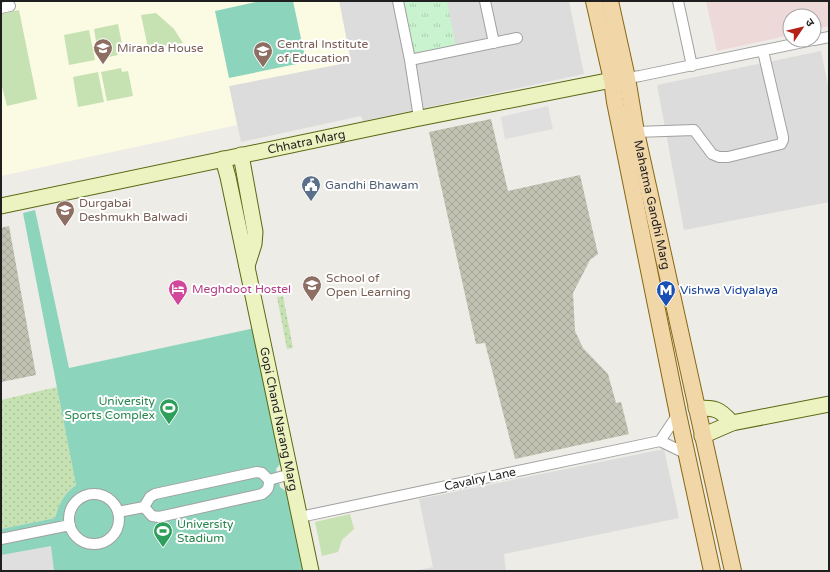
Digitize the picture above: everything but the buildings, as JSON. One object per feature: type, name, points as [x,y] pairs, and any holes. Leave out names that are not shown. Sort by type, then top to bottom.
[{"type":"main road","name":"Mahatma Gandhi Marg","points":[[594,1],[636,132],[732,571]]},
{"type":"main road","name":"Mahatma Gandhi Marg","points":[[610,1],[619,79],[615,102],[678,414],[712,571]]},
{"type":"main road","points":[[648,266],[664,262]]},
{"type":"street","points":[[398,1],[410,60],[419,118]]},
{"type":"street","points":[[484,1],[494,43]]},
{"type":"street","points":[[678,1],[692,66]]},
{"type":"street","points":[[410,60],[518,38]]},
{"type":"street","points":[[619,79],[692,66],[782,47]]},
{"type":"street","points":[[636,132],[694,130],[712,154],[723,158],[781,144],[783,137],[763,51]]},
{"type":"street","name":"Chhatra Marg","points":[[1,206],[419,118],[619,79]]},
{"type":"street","points":[[241,155],[256,239],[247,266]]},
{"type":"street","name":"Gopi Chand Narang Marg","points":[[223,159],[311,571]]},
{"type":"street","points":[[702,436],[732,423],[829,404]]},
{"type":"street","points":[[696,408],[712,408],[723,412],[732,423]]},
{"type":"street","points":[[678,414],[660,440],[687,454]]},
{"type":"street","name":"Cavalry Lane","points":[[300,517],[660,440]]},
{"type":"street","points":[[118,512],[144,507],[150,497],[155,494],[257,472],[262,473],[269,480],[269,488],[262,494],[159,517],[152,516],[144,507]]},
{"type":"street","points":[[269,480],[291,474]]},
{"type":"street","points":[[88,494],[99,494],[109,498],[118,512],[119,522],[116,532],[109,539],[99,544],[92,544],[80,540],[70,525],[69,518],[72,506],[88,494]]},
{"type":"street","points":[[1,539],[70,525]]},
{"type":"shaded area","name":"Miranda House","points":[[1,1],[339,1],[351,62],[229,86],[237,125],[1,176]]},
{"type":"shaded area","points":[[339,1],[569,1],[584,74],[363,121],[361,116],[241,142],[229,86],[351,62]]},
{"type":"shaded area","points":[[706,1],[829,1],[829,26],[822,28],[822,8],[782,8],[782,37],[717,51]]},
{"type":"shaded area","points":[[821,51],[829,90],[829,202],[684,230],[657,85]]},
{"type":"shaded area","points":[[548,106],[553,129],[505,139],[501,117]]},
{"type":"shaded area","points":[[491,119],[508,191],[580,175],[598,254],[590,260],[573,293],[575,331],[583,348],[608,374],[616,403],[621,402],[629,434],[515,459],[485,343],[476,344],[429,132]]},
{"type":"shaded area","points":[[9,226],[36,375],[1,382],[1,228]]},
{"type":"shaded area","points":[[664,449],[679,518],[504,554],[506,571],[414,571],[433,567],[419,499]]},
{"type":"shaded area","points":[[51,546],[54,571],[1,571],[1,555]]},
{"type":"green space","points":[[261,1],[293,1],[306,62],[229,78],[215,11]]},
{"type":"green space","points":[[403,1],[447,1],[456,47],[416,56],[412,52]]},
{"type":"green space","points":[[19,10],[37,99],[7,106],[1,83],[1,14]]},
{"type":"green space","points":[[156,13],[174,29],[183,43],[148,48],[141,15]]},
{"type":"green space","points":[[118,24],[123,49],[117,50],[118,55],[99,59],[94,29]]},
{"type":"green space","points":[[89,30],[95,60],[69,65],[64,35]]},
{"type":"green space","points":[[121,68],[122,72],[128,71],[133,96],[107,101],[101,72]]},
{"type":"green space","points":[[98,72],[104,102],[78,107],[73,77]]},
{"type":"green space","name":"University Sports Complex","points":[[35,210],[69,368],[255,328],[282,462],[276,469],[280,487],[287,492],[303,571],[1,571],[1,529],[55,518],[62,499],[76,485],[23,213]]},
{"type":"green space","points":[[283,296],[293,348],[287,349],[277,297]]},
{"type":"green space","points":[[57,387],[76,485],[62,499],[55,518],[1,529],[1,400]]},
{"type":"green space","points":[[350,514],[354,529],[342,540],[338,552],[322,556],[315,522]]},
{"type":"place","name":"Miranda House","points":[[103,65]]},
{"type":"place","name":"Central Institute of Education","points":[[263,68]]},
{"type":"place","name":"Gandhi Bhawam","points":[[311,202]]},
{"type":"place","name":"Durgabai Deshmukh Balwadi","points":[[65,227]]},
{"type":"place","name":"School of Open Learning","points":[[312,302]]},
{"type":"place","name":"Meghdoot Hostel","points":[[178,306]]},
{"type":"place","name":"Vishwa Vidyalaya","points":[[666,307]]},
{"type":"place","name":"University Sports Complex","points":[[169,425]]},
{"type":"place","name":"University Stadium","points":[[163,548]]}]
